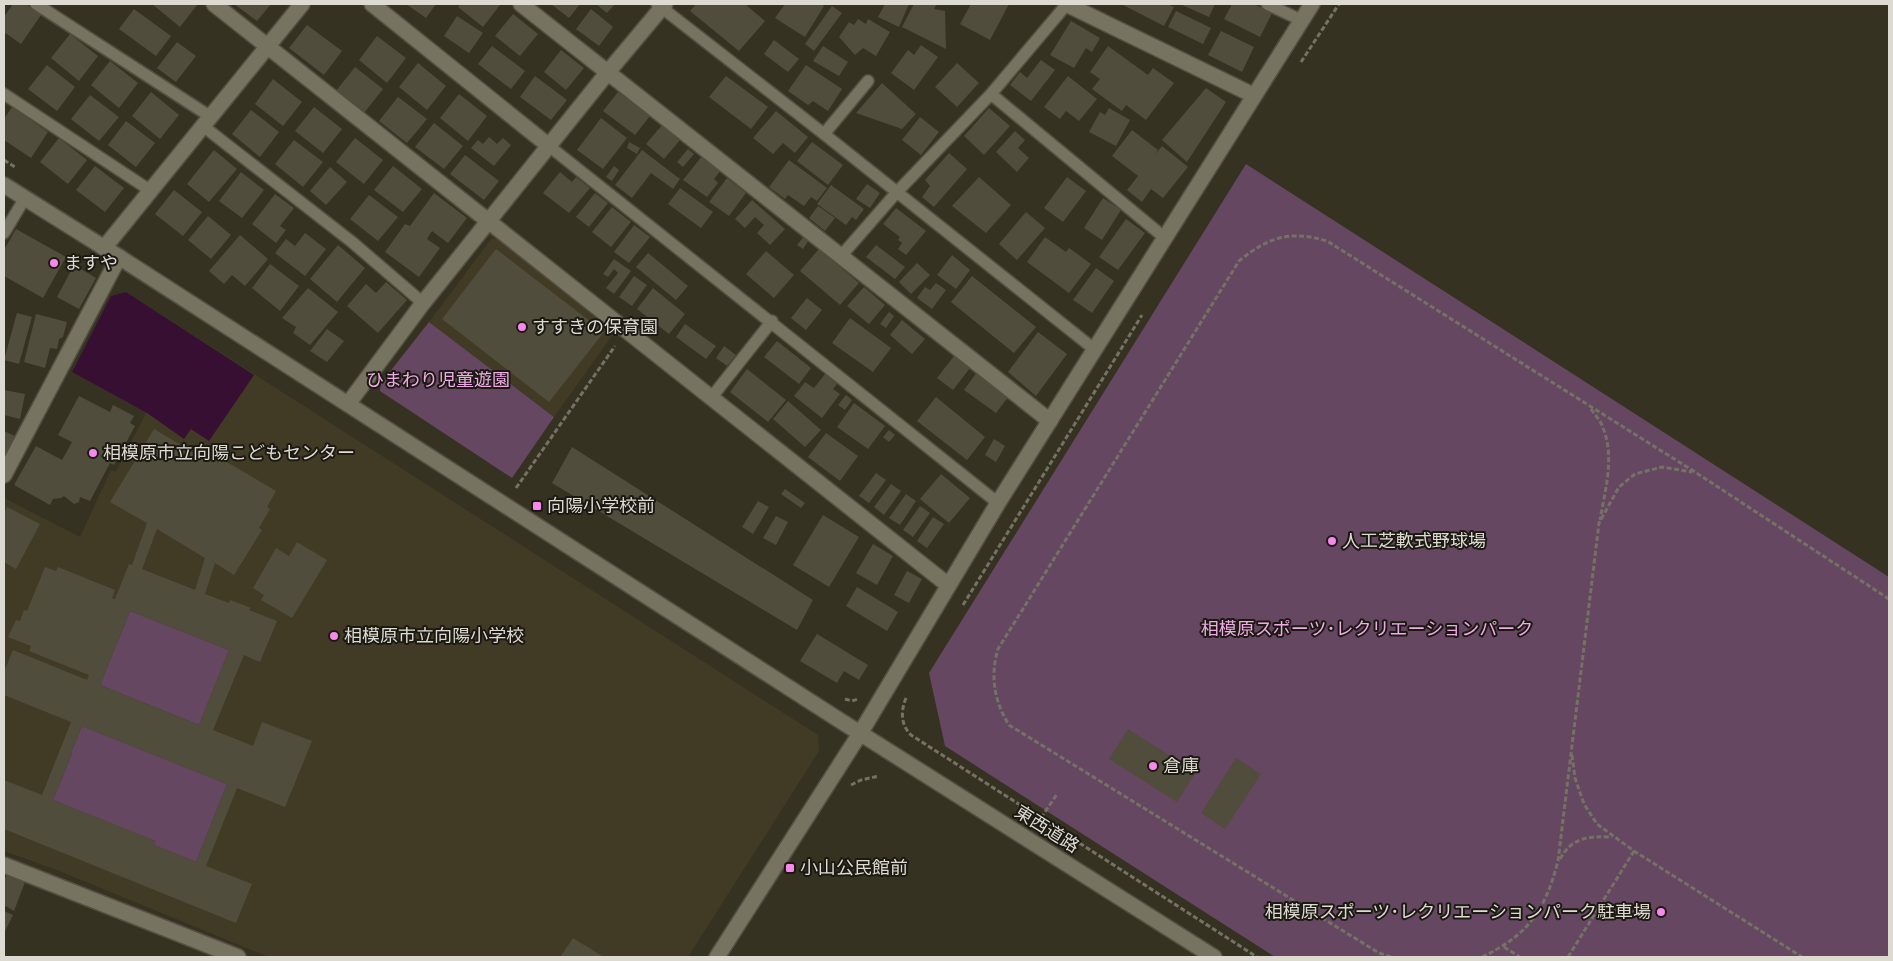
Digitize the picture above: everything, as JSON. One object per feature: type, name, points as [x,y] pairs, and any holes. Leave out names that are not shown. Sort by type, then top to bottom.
[{"type":"street","points":[[214,4],[948,585]]},
{"type":"street","points":[[104,248],[302,4]]},
{"type":"street","points":[[372,4],[549,146]]},
{"type":"street","points":[[522,4],[1050,421]]},
{"type":"street","points":[[1066,4],[1253,95]]},
{"type":"street","points":[[717,957],[861,732],[998,503],[1312,4]]},
{"type":"street","points":[[348,404],[423,303],[661,5]]},
{"type":"street","name":"東西道路","points":[[4,185],[1214,957]]},
{"type":"street","points":[[4,475],[119,257]]},
{"type":"street","points":[[4,865],[238,957]]},
{"type":"lane","points":[[36,4],[207,122],[423,303]]},
{"type":"lane","points":[[841,256],[897,192],[991,94],[1066,4]]},
{"type":"lane","points":[[1267,4],[1301,20]]},
{"type":"lane","points":[[661,5],[1094,349]]},
{"type":"lane","points":[[824,134],[868,81]]},
{"type":"lane","points":[[4,94],[151,191]]},
{"type":"lane","points":[[991,94],[1165,238]]},
{"type":"lane","points":[[549,146],[772,321],[998,503]]},
{"type":"lane","points":[[4,233],[25,198]]},
{"type":"lane","points":[[711,398],[772,321]]},
{"type":"path","points":[[1297,69],[1339,4]]},
{"type":"path","points":[[1392,957],[1371,948],[1009,725],[1001,712],[996,694],[993,678],[994,663],[998,649],[1239,261],[1254,249],[1272,240],[1292,235],[1309,236],[1327,241],[1695,472],[1889,599]]},
{"type":"path","points":[[961,607],[1147,308]]},
{"type":"path","points":[[516,488],[626,331]]},
{"type":"path","points":[[1482,957],[1504,947],[1524,931],[1552,886],[1558,861],[1599,523],[1608,471],[1609,450],[1603,428],[1589,406]]},
{"type":"path","points":[[1599,523],[1619,488],[1635,474],[1662,467],[1695,472]]},
{"type":"path","points":[[910,691],[902,709],[903,722],[907,732],[1257,957]]},
{"type":"path","points":[[1571,749],[1575,778],[1584,804],[1597,824],[1634,851],[1802,957]]},
{"type":"path","points":[[1041,818],[1057,794]]},
{"type":"path","points":[[1558,861],[1566,848],[1578,840],[1594,836],[1613,837]]},
{"type":"path","points":[[1568,957],[1634,851]]},
{"type":"path","points":[[1504,947],[1520,957]]},
{"type":"shaded area","name":"すすきの保育園","points":[[491,239],[500,239],[614,333],[554,417],[429,322]]},
{"type":"shaded area","name":"相模原市立向陽小学校","points":[[126,292],[818,735],[819,751],[688,957],[604,957],[573,938],[560,957],[269,957],[57,870],[4,851],[4,498],[80,537],[111,470],[116,472],[146,413],[72,372],[111,296]]},
{"type":"shaded area","points":[[126,292],[254,375],[209,441],[191,429],[184,439],[147,413],[72,372],[111,296]]},
{"type":"green space","name":"相模原スポーツ･レクリエーションパーク","points":[[1246,164],[1889,577],[1889,957],[1275,957],[945,746],[929,673]]},
{"type":"green space","name":"ひまわり児童遊園","points":[[429,322],[554,417],[512,478],[380,391],[381,383]]},
{"type":"green space","points":[[130,611],[229,650],[199,725],[100,685]]},
{"type":"green space","points":[[82,726],[227,784],[196,862],[154,845],[155,841],[53,800]]},
{"type":"building","points":[[13,4],[26,4],[41,15],[21,44],[4,32],[4,17]]},
{"type":"building","points":[[152,4],[198,4],[180,27]]},
{"type":"building","points":[[234,4],[271,4],[257,21]]},
{"type":"building","points":[[406,4],[436,4],[426,18]]},
{"type":"building","points":[[461,4],[500,5],[483,27],[458,7]]},
{"type":"building","points":[[551,4],[580,4],[569,18]]},
{"type":"building","points":[[596,4],[615,4],[607,13]]},
{"type":"building","points":[[696,4],[745,4],[765,21],[739,51],[690,11]]},
{"type":"building","points":[[785,4],[821,4],[824,6],[805,37],[775,18]]},
{"type":"building","points":[[885,4],[909,4],[899,27],[878,17]]},
{"type":"building","points":[[914,4],[937,4],[934,9],[945,11],[946,49],[902,27]]},
{"type":"building","points":[[971,4],[1009,4],[990,40],[960,24]]},
{"type":"building","points":[[1121,4],[1167,4],[1174,7],[1164,26]]},
{"type":"building","points":[[1180,4],[1215,4],[1209,17]]},
{"type":"building","points":[[1232,4],[1254,4],[1272,13],[1260,37],[1224,19]]},
{"type":"building","points":[[832,6],[842,13],[814,51],[805,44]]},
{"type":"building","points":[[134,9],[171,36],[156,56],[119,29]]},
{"type":"building","points":[[591,9],[613,27],[599,46],[576,29]]},
{"type":"building","points":[[1176,11],[1211,28],[1203,44],[1168,27]]},
{"type":"building","points":[[513,14],[538,34],[520,56],[495,36]]},
{"type":"building","points":[[457,16],[483,33],[469,53],[444,36]]},
{"type":"building","points":[[858,19],[866,24],[868,19],[890,32],[876,56],[863,48],[855,55],[839,37],[849,22],[854,25]]},
{"type":"building","points":[[1071,21],[1100,38],[1092,52],[1086,48],[1074,68],[1050,55]]},
{"type":"building","points":[[307,25],[342,51],[324,75],[289,48]]},
{"type":"building","points":[[1221,31],[1254,47],[1242,72],[1208,55]]},
{"type":"building","points":[[70,34],[98,56],[79,81],[51,58]]},
{"type":"building","points":[[377,36],[406,58],[387,83],[359,60]]},
{"type":"building","points":[[774,40],[799,59],[788,72],[764,54]]},
{"type":"building","points":[[177,42],[196,56],[176,82],[157,68]]},
{"type":"building","points":[[921,45],[938,57],[914,90],[891,73],[908,50],[914,55]]},
{"type":"building","points":[[492,46],[525,71],[511,89],[478,64]]},
{"type":"building","points":[[823,46],[848,62],[839,76],[813,61]]},
{"type":"building","points":[[1108,46],[1148,75],[1153,68],[1174,83],[1146,120],[1126,105],[1122,111],[1092,89],[1100,79],[1090,72]]},
{"type":"building","points":[[561,50],[584,68],[566,90],[544,72]]},
{"type":"building","points":[[1041,60],[1055,70],[1031,101],[1010,85],[1020,72],[1027,78]]},
{"type":"building","points":[[110,61],[138,83],[119,108],[91,85]]},
{"type":"building","points":[[418,63],[446,86],[427,110],[399,87]]},
{"type":"building","points":[[957,63],[979,83],[957,107],[935,87]]},
{"type":"building","points":[[47,65],[75,87],[57,111],[28,89]]},
{"type":"building","points":[[806,65],[842,89],[828,111],[813,101],[808,105],[788,91]]},
{"type":"building","points":[[355,67],[383,89],[364,113],[336,91]]},
{"type":"building","points":[[535,76],[567,100],[551,120],[520,97]]},
{"type":"building","points":[[726,76],[768,107],[751,129],[709,97]]},
{"type":"building","points":[[1068,76],[1097,99],[1079,121],[1066,111],[1060,119],[1044,107]]},
{"type":"building","points":[[273,79],[302,102],[283,126],[255,104]]},
{"type":"building","points":[[882,83],[916,114],[902,129],[856,113]]},
{"type":"building","points":[[1206,88],[1226,102],[1187,162],[1162,140]]},
{"type":"building","points":[[151,92],[179,115],[160,139],[132,116]]},
{"type":"building","points":[[618,92],[650,116],[635,135],[603,111]]},
{"type":"building","points":[[459,94],[487,116],[468,141],[440,118]]},
{"type":"building","points":[[90,95],[119,117],[99,141],[71,119]]},
{"type":"building","points":[[398,97],[427,119],[407,143],[379,121]]},
{"type":"building","points":[[12,107],[48,132],[31,158],[4,140],[4,119]]},
{"type":"building","points":[[314,107],[342,129],[323,153],[295,131]]},
{"type":"building","points":[[989,108],[1010,126],[984,155],[964,136]]},
{"type":"building","points":[[1109,108],[1130,120],[1116,146],[1089,132],[1100,112],[1105,115]]},
{"type":"building","points":[[251,110],[279,132],[260,157],[232,134]]},
{"type":"building","points":[[776,111],[808,137],[795,153],[783,143],[773,154],[753,138]]},
{"type":"building","points":[[920,117],[939,132],[921,155],[902,140]]},
{"type":"building","points":[[601,118],[627,138],[603,169],[577,150]]},
{"type":"building","points":[[126,121],[155,143],[136,167],[108,145]]},
{"type":"building","points":[[434,123],[463,146],[444,169],[415,147]]},
{"type":"building","points":[[662,125],[680,140],[664,159],[646,144]]},
{"type":"building","points":[[1132,130],[1158,150],[1154,156],[1162,146],[1188,167],[1163,198],[1151,189],[1142,202],[1127,190],[1138,176],[1112,156]]},
{"type":"building","points":[[1015,131],[1025,140],[1018,148],[1029,158],[1017,172],[996,152]]},
{"type":"building","points":[[489,137],[497,144],[503,138],[511,145],[494,166],[471,148],[478,140],[483,144]]},
{"type":"building","points":[[59,138],[87,160],[68,184],[40,162]]},
{"type":"building","points":[[355,138],[383,160],[364,184],[336,162]]},
{"type":"building","points":[[294,140],[323,162],[303,187],[275,164]]},
{"type":"building","points":[[629,142],[640,148],[637,154],[627,148]]},
{"type":"building","points":[[812,142],[843,165],[828,185],[797,161]]},
{"type":"building","points":[[688,149],[694,154],[683,167],[677,162]]},
{"type":"building","points":[[214,150],[237,169],[209,202],[187,184]]},
{"type":"building","points":[[642,150],[680,179],[673,189],[651,173],[632,198],[615,185]]},
{"type":"building","points":[[949,153],[967,169],[934,207],[922,197],[930,186],[925,180]]},
{"type":"building","points":[[465,155],[499,181],[484,200],[450,174]]},
{"type":"building","points":[[702,156],[721,170],[714,179],[718,183],[707,197],[683,180]]},
{"type":"building","points":[[789,160],[827,188],[817,201],[811,197],[804,206],[788,195],[785,199],[769,187]]},
{"type":"building","points":[[95,166],[124,188],[105,212],[76,190]]},
{"type":"building","points":[[393,166],[422,189],[403,212],[374,190]]},
{"type":"building","points":[[614,166],[619,170],[612,181],[606,177]]},
{"type":"building","points":[[330,167],[347,182],[326,205],[310,191]]},
{"type":"building","points":[[241,172],[264,190],[242,218],[219,201]]},
{"type":"building","points":[[560,172],[572,182],[576,177],[590,188],[569,213],[543,193]]},
{"type":"building","points":[[979,177],[1011,205],[986,233],[952,206]]},
{"type":"building","points":[[1067,177],[1086,191],[1063,222],[1044,208]]},
{"type":"building","points":[[727,178],[746,193],[729,216],[709,202]]},
{"type":"building","points":[[867,184],[880,193],[870,208],[856,199]]},
{"type":"building","points":[[831,185],[864,209],[856,220],[852,217],[846,225],[817,204]]},
{"type":"building","points":[[680,188],[713,212],[701,228],[668,204]]},
{"type":"building","points":[[174,190],[202,212],[183,236],[155,214]]},
{"type":"building","points":[[434,193],[467,218],[448,243],[432,231],[427,239],[440,248],[419,277],[385,252],[405,224],[410,226]]},
{"type":"building","points":[[595,193],[608,203],[589,227],[576,217]]},
{"type":"building","points":[[275,194],[294,208],[280,226],[286,230],[276,243],[252,224]]},
{"type":"building","points":[[369,195],[398,217],[378,241],[350,219]]},
{"type":"building","points":[[1103,198],[1121,210],[1102,240],[1084,228]]},
{"type":"building","points":[[752,200],[785,229],[770,245],[757,233],[764,225],[755,217],[745,228],[735,219]]},
{"type":"building","points":[[818,206],[835,218],[825,231],[809,218]]},
{"type":"building","points":[[612,207],[631,222],[611,247],[592,232]]},
{"type":"building","points":[[896,208],[926,231],[906,255],[898,249],[902,243],[898,240],[900,237],[883,224]]},
{"type":"building","points":[[1026,212],[1045,228],[1017,260],[999,244]]},
{"type":"building","points":[[208,216],[231,235],[211,259],[188,240]]},
{"type":"building","points":[[1126,219],[1145,233],[1118,270],[1099,257]]},
{"type":"building","points":[[634,225],[650,237],[629,263],[614,252]]},
{"type":"building","points":[[16,229],[66,257],[43,298],[4,276],[4,250]]},
{"type":"building","points":[[305,233],[326,249],[305,276],[275,253],[286,239],[295,246]]},
{"type":"building","points":[[240,235],[268,259],[245,286],[232,275],[224,284],[209,271]]},
{"type":"building","points":[[804,236],[809,240],[803,249],[797,245]]},
{"type":"building","points":[[1045,237],[1066,252],[1069,248],[1091,264],[1069,293],[1027,262]]},
{"type":"building","points":[[338,245],[365,268],[337,302],[310,279]]},
{"type":"building","points":[[876,245],[905,267],[895,279],[866,257]]},
{"type":"building","name":"すすきの保育園","points":[[496,249],[604,332],[549,402],[442,319]]},
{"type":"building","points":[[819,249],[859,283],[840,305],[800,271]]},
{"type":"building","points":[[766,251],[794,275],[774,298],[746,274]]},
{"type":"building","points":[[648,253],[688,286],[676,300],[636,267]]},
{"type":"building","points":[[952,255],[970,270],[956,289],[937,275]]},
{"type":"building","points":[[614,259],[631,271],[614,294],[606,288],[618,273],[614,269],[608,277],[603,274]]},
{"type":"building","points":[[917,263],[930,275],[911,294],[899,282]]},
{"type":"building","points":[[270,264],[299,286],[280,311],[252,288]]},
{"type":"building","points":[[74,265],[96,278],[79,309],[57,297]]},
{"type":"building","points":[[1096,268],[1114,281],[1092,313],[1073,300]]},
{"type":"building","points":[[634,276],[647,285],[632,306],[619,297]]},
{"type":"building","points":[[972,276],[1036,327],[1014,353],[951,302]]},
{"type":"building","points":[[386,282],[407,300],[378,333],[347,306],[366,284],[376,293]]},
{"type":"building","points":[[936,283],[946,290],[932,309],[917,298],[925,287],[930,290]]},
{"type":"building","points":[[864,287],[885,305],[869,324],[847,306]]},
{"type":"building","points":[[308,288],[338,312],[310,345],[293,333],[296,327],[282,318]]},
{"type":"building","points":[[653,288],[685,314],[669,334],[637,309]]},
{"type":"building","points":[[807,298],[822,310],[806,330],[791,318]]},
{"type":"building","points":[[889,312],[894,316],[886,328],[880,324]]},
{"type":"building","points":[[17,313],[32,317],[19,364],[4,360]]},
{"type":"building","points":[[36,314],[67,322],[63,337],[59,339],[57,349],[50,348],[45,368],[24,362]]},
{"type":"building","points":[[850,318],[891,348],[873,372],[832,343]]},
{"type":"building","points":[[902,320],[925,339],[912,354],[890,335]]},
{"type":"building","points":[[685,324],[716,346],[706,359],[676,337]]},
{"type":"building","points":[[327,329],[344,341],[327,362],[310,351]]},
{"type":"building","points":[[1038,332],[1067,354],[1036,396],[1008,372]]},
{"type":"building","points":[[777,341],[811,368],[799,384],[764,357]]},
{"type":"building","points":[[724,346],[736,355],[727,366],[716,358]]},
{"type":"building","points":[[954,356],[970,368],[953,390],[937,378]]},
{"type":"building","points":[[747,369],[786,400],[768,422],[730,392]]},
{"type":"building","points":[[977,372],[1009,396],[996,413],[964,390]]},
{"type":"building","points":[[825,374],[838,383],[833,389],[840,394],[822,418],[794,396],[805,382],[814,388]]},
{"type":"building","points":[[4,390],[25,394],[20,419],[4,415]]},
{"type":"building","points":[[846,395],[852,400],[845,410],[838,405]]},
{"type":"building","name":"相模原市立向陽こどもセンター","points":[[79,396],[110,412],[113,405],[134,416],[130,423],[135,426],[114,465],[110,463],[90,501],[80,497],[79,502],[74,504],[64,496],[53,499],[50,505],[14,485],[36,446],[62,460],[72,442],[58,435]]},
{"type":"building","points":[[936,397],[985,437],[967,460],[917,421]]},
{"type":"building","points":[[788,401],[821,430],[805,447],[773,419]]},
{"type":"building","points":[[854,403],[885,426],[868,449],[837,427]]},
{"type":"building","points":[[154,429],[194,453],[201,442],[223,455],[220,458],[276,491],[267,507],[270,509],[259,528],[262,530],[234,575],[215,563],[205,594],[229,603],[230,600],[277,621],[260,662],[244,655],[213,730],[253,746],[262,722],[312,741],[285,807],[237,788],[206,866],[252,884],[236,923],[4,829],[4,780],[42,795],[71,722],[4,695],[4,672],[13,650],[87,680],[89,675],[29,651],[31,646],[8,637],[16,620],[20,621],[24,610],[27,611],[45,567],[56,571],[58,567],[115,590],[112,598],[115,599],[129,564],[132,565],[147,523],[110,502]],"holes":[[[157,529],[205,558],[195,590],[142,569]],[[130,611],[229,650],[199,725],[100,685]],[[82,726],[227,784],[196,862],[154,845],[156,841],[53,800]]]},
{"type":"building","points":[[889,430],[895,435],[889,442],[883,437]]},
{"type":"building","points":[[4,431],[17,437],[7,460],[4,459]]},
{"type":"building","points":[[826,433],[858,456],[840,481],[808,457]]},
{"type":"building","points":[[994,439],[1005,446],[996,462],[985,455]]},
{"type":"building","points":[[572,447],[813,600],[797,630],[552,483]]},
{"type":"building","points":[[876,473],[886,480],[869,503],[859,496]]},
{"type":"building","points":[[941,474],[970,498],[949,523],[920,499]]},
{"type":"building","points":[[891,484],[901,491],[884,515],[874,507]]},
{"type":"building","points":[[785,489],[805,503],[801,508],[781,494]]},
{"type":"building","points":[[906,494],[916,501],[900,525],[889,518]]},
{"type":"building","points":[[758,501],[769,507],[753,534],[742,527]]},
{"type":"building","points":[[920,506],[930,513],[913,537],[903,530]]},
{"type":"building","points":[[7,507],[40,524],[16,569],[4,562],[4,514]]},
{"type":"building","points":[[823,515],[859,537],[829,587],[793,565]]},
{"type":"building","points":[[776,516],[788,522],[776,545],[763,538]]},
{"type":"building","points":[[933,517],[944,524],[927,548],[917,541]]},
{"type":"building","points":[[297,542],[327,560],[292,618],[261,600],[264,595],[253,588],[276,548],[289,556]]},
{"type":"building","points":[[873,544],[893,556],[877,585],[856,573]]},
{"type":"building","points":[[907,571],[922,579],[909,603],[894,595]]},
{"type":"building","points":[[857,587],[898,612],[887,631],[846,606]]},
{"type":"building","points":[[817,634],[868,665],[859,680],[844,671],[837,683],[800,661]]},
{"type":"building","name":"倉庫","points":[[1128,729],[1196,772],[1177,802],[1109,759]]},
{"type":"building","points":[[1236,758],[1261,774],[1225,829],[1201,813]]},
{"type":"building","points":[[8,872],[25,882],[14,911],[4,905],[4,881]]},
{"type":"building","points":[[4,911],[13,915],[4,933]]},
{"type":"building","points":[[573,938],[604,957],[560,957]]},
{"type":"place","name":"ますや","points":[[54,263]]},
{"type":"place","name":"すすきの保育園","points":[[522,327]]},
{"type":"place","name":"相模原市立向陽こどもセンター","points":[[93,453]]},
{"type":"place","name":"向陽小学校前","points":[[537,506]]},
{"type":"place","name":"人工芝軟式野球場","points":[[1332,541]]},
{"type":"place","name":"相模原市立向陽小学校","points":[[334,636]]},
{"type":"place","name":"倉庫","points":[[1153,766]]},
{"type":"place","name":"小山公民館前","points":[[790,868]]},
{"type":"place","name":"相模原スポーツ･レクリエーションパーク駐車場","points":[[1661,912]]}]
